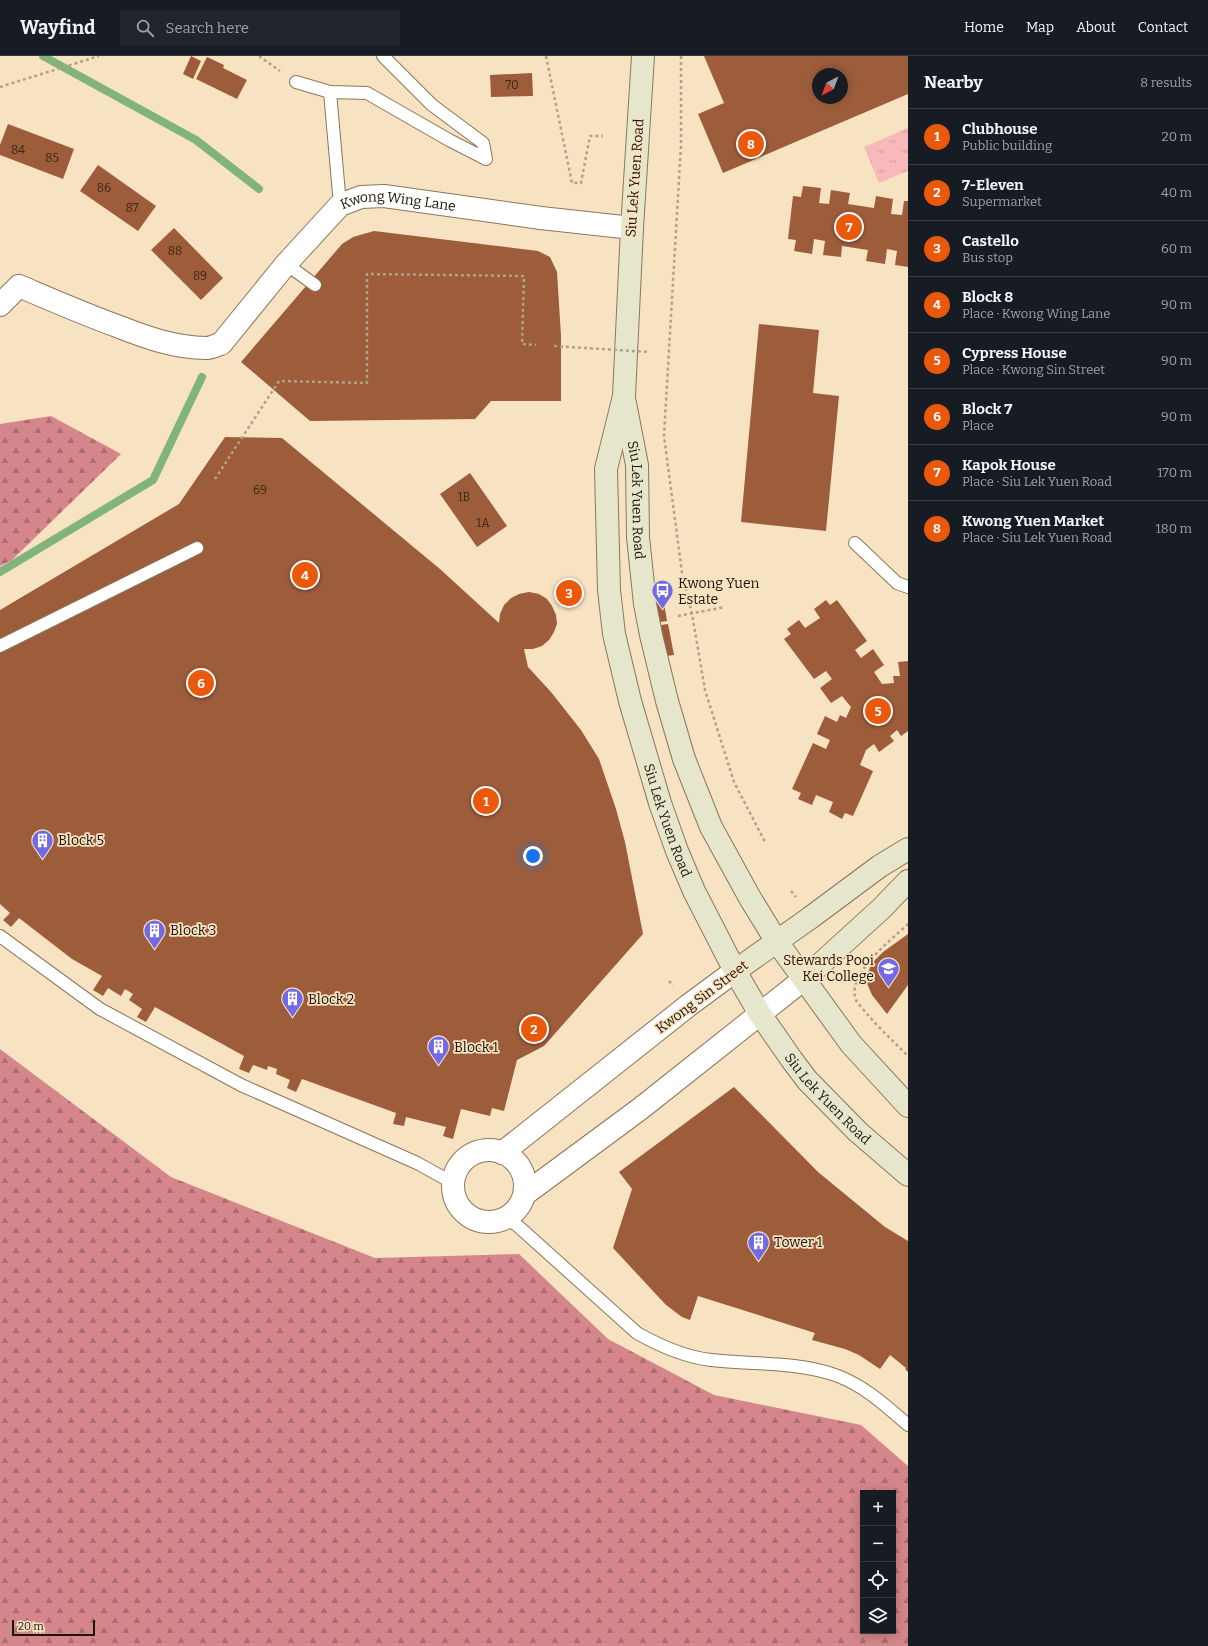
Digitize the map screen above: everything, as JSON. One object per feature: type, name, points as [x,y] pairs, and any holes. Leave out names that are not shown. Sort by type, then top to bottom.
[{"type":"street","name":"Siu Lek Yuen Road","points":[[643,56],[632,228],[624,396],[606,469],[609,590],[614,634],[630,702],[660,803],[677,851],[694,890],[735,971],[760,1014],[807,1080],[858,1132],[908,1175]]},
{"type":"street","name":"Kwong Wing Lane","points":[[10,284],[134,333],[169,343],[208,348],[221,344],[286,264],[340,205],[361,197],[384,196],[541,218],[632,228]]},
{"type":"street","points":[[0,305],[10,284]]},
{"type":"street","name":"Siu Lek Yuen Road","points":[[624,396],[637,464],[638,537],[645,604],[667,701],[684,759],[711,827],[750,898],[777,942],[851,1044],[908,1106]]},
{"type":"street","name":"Kwong Sin Street","points":[[502,1152],[689,1005],[880,866],[908,849]]},
{"type":"street","points":[[525,1194],[640,1109],[804,979],[871,918],[908,881]]},
{"type":"street","points":[[491,1150],[502,1152],[518,1165],[526,1184],[525,1194],[515,1211],[507,1218],[485,1222],[475,1219],[465,1213],[456,1200],[453,1183],[456,1173],[462,1163],[470,1156],[480,1151],[491,1150]]},
{"type":"lane","points":[[296,82],[330,92],[367,93],[449,140],[486,159],[483,143],[432,105],[383,56]]},
{"type":"lane","points":[[330,92],[340,205]]},
{"type":"lane","points":[[286,264],[314,285]]},
{"type":"lane","points":[[855,543],[897,583],[908,587]]},
{"type":"lane","points":[[0,646],[197,548]]},
{"type":"lane","points":[[0,936],[100,1009],[241,1085],[417,1162],[453,1183]]},
{"type":"lane","points":[[507,1218],[519,1227],[637,1333],[656,1344],[692,1356],[710,1360],[785,1365],[812,1369],[838,1376],[863,1388],[885,1403],[908,1425]]},
{"type":"path","points":[[0,87],[99,56]]},
{"type":"path","points":[[546,56],[572,183],[581,183],[590,136],[603,136]]},
{"type":"path","points":[[681,56],[681,145],[664,436],[682,573],[692,614],[705,690],[734,782],[765,842]]},
{"type":"path","points":[[216,479],[279,380],[367,383],[367,274],[524,276],[522,344],[536,345]]},
{"type":"path","points":[[554,346],[649,352]]},
{"type":"path","points":[[678,616],[725,607]]},
{"type":"path","points":[[908,924],[868,963],[858,976],[854,988],[857,1001],[875,1023],[908,1056]]},
{"type":"green space","points":[[908,128],[908,171],[879,183],[864,147]]},
{"type":"green space","points":[[51,416],[121,454],[12,560],[0,566],[0,424]]},
{"type":"green space","points":[[0,1049],[171,1177],[375,1258],[519,1254],[608,1339],[714,1395],[861,1425],[908,1466],[908,1646],[0,1646]]},
{"type":"building","points":[[191,56],[201,61],[193,79],[183,74]]},
{"type":"building","points":[[704,56],[908,56],[908,94],[723,173],[698,114],[724,103]]},
{"type":"building","points":[[207,57],[224,65],[223,68],[247,80],[237,99],[196,79]]},
{"type":"building","points":[[532,73],[533,96],[491,97],[490,75]]},
{"type":"building","points":[[8,124],[74,149],[63,179],[0,155],[0,145]]},
{"type":"building","points":[[98,165],[156,206],[138,231],[80,191]]},
{"type":"building","points":[[803,186],[821,188],[819,203],[829,204],[831,190],[850,193],[848,204],[874,208],[876,196],[893,199],[891,214],[902,215],[904,201],[908,201],[908,267],[895,265],[897,251],[887,249],[885,264],[866,261],[868,250],[842,246],[841,257],[823,255],[825,241],[814,239],[812,254],[794,251],[796,240],[788,239],[793,196],[801,197]]},
{"type":"building","points":[[174,228],[223,278],[201,300],[151,250]]},
{"type":"building","points":[[374,231],[538,251],[550,257],[557,272],[561,336],[561,401],[491,401],[475,419],[310,421],[241,362],[342,244],[353,237]]},
{"type":"building","points":[[759,324],[819,330],[813,393],[839,396],[826,531],[741,522]]},
{"type":"building","points":[[225,437],[282,438],[440,569],[499,623],[500,614],[504,605],[511,598],[519,594],[529,592],[539,594],[547,599],[556,615],[557,624],[549,640],[542,646],[533,649],[524,649],[528,667],[551,692],[581,730],[599,759],[616,809],[625,842],[643,934],[544,1046],[517,1060],[504,1111],[492,1108],[490,1116],[461,1109],[453,1139],[443,1136],[446,1127],[406,1117],[404,1126],[393,1124],[396,1113],[302,1079],[296,1092],[287,1088],[290,1080],[276,1074],[277,1069],[268,1066],[267,1070],[253,1065],[249,1073],[239,1069],[244,1056],[155,1007],[146,1022],[137,1017],[142,1009],[129,1000],[133,994],[125,989],[121,996],[108,988],[103,996],[93,990],[102,976],[72,959],[19,918],[11,927],[3,920],[10,913],[0,904],[0,610],[179,504]]},
{"type":"building","points":[[470,473],[507,526],[477,547],[440,494]]},
{"type":"building","points":[[662,590],[667,621],[660,622],[654,592]]},
{"type":"building","points":[[826,600],[830,605],[837,600],[867,641],[855,650],[861,658],[873,649],[884,665],[874,672],[882,684],[894,683],[893,676],[900,676],[898,662],[908,661],[908,731],[901,736],[897,730],[890,736],[894,741],[879,752],[874,744],[866,750],[860,765],[873,771],[853,816],[845,813],[842,819],[829,812],[833,802],[816,795],[812,805],[798,799],[801,793],[792,789],[813,743],[826,749],[830,740],[817,734],[825,716],[837,722],[840,715],[846,718],[851,707],[842,696],[831,703],[820,688],[832,679],[826,671],[814,679],[784,639],[791,634],[787,629],[799,620],[805,628],[820,618],[814,609]]},
{"type":"building","points":[[668,624],[674,655],[666,656],[661,625]]},
{"type":"building","name":"Stewards Pooi Kei College","points":[[908,934],[908,985],[887,1014],[872,995],[866,981],[871,964],[883,952]]},
{"type":"building","points":[[734,1087],[818,1172],[885,1227],[908,1241],[908,1372],[905,1369],[906,1368],[890,1355],[880,1369],[859,1355],[845,1349],[812,1340],[815,1333],[698,1296],[690,1320],[682,1317],[666,1305],[613,1248],[632,1189],[619,1172]]},
{"type":"waterway","points":[[43,56],[196,140],[259,189]]},
{"type":"waterway","points":[[0,572],[153,480],[202,377]]},
{"type":"place","name":"Kwong Yuen Market","points":[[751,144]]},
{"type":"place","name":"Kapok House","points":[[849,227]]},
{"type":"place","name":"Block 8","points":[[305,575]]},
{"type":"place","name":"Castello","points":[[569,593]]},
{"type":"place","name":"Kwong Yuen Estate","points":[[663,610]]},
{"type":"place","name":"Block 7","points":[[201,683]]},
{"type":"place","name":"Cypress House","points":[[878,711]]},
{"type":"place","name":"Clubhouse","points":[[486,801]]},
{"type":"place","name":"Block 5","points":[[43,860]]},
{"type":"place","name":"Block 3","points":[[154,950]]},
{"type":"place","name":"Stewards Pooi Kei College","points":[[889,988]]},
{"type":"place","name":"Block 2","points":[[292,1018]]},
{"type":"place","name":"7-Eleven","points":[[534,1029]]},
{"type":"place","name":"Block 1","points":[[439,1066]]},
{"type":"place","name":"Tower 1","points":[[758,1262]]}]
